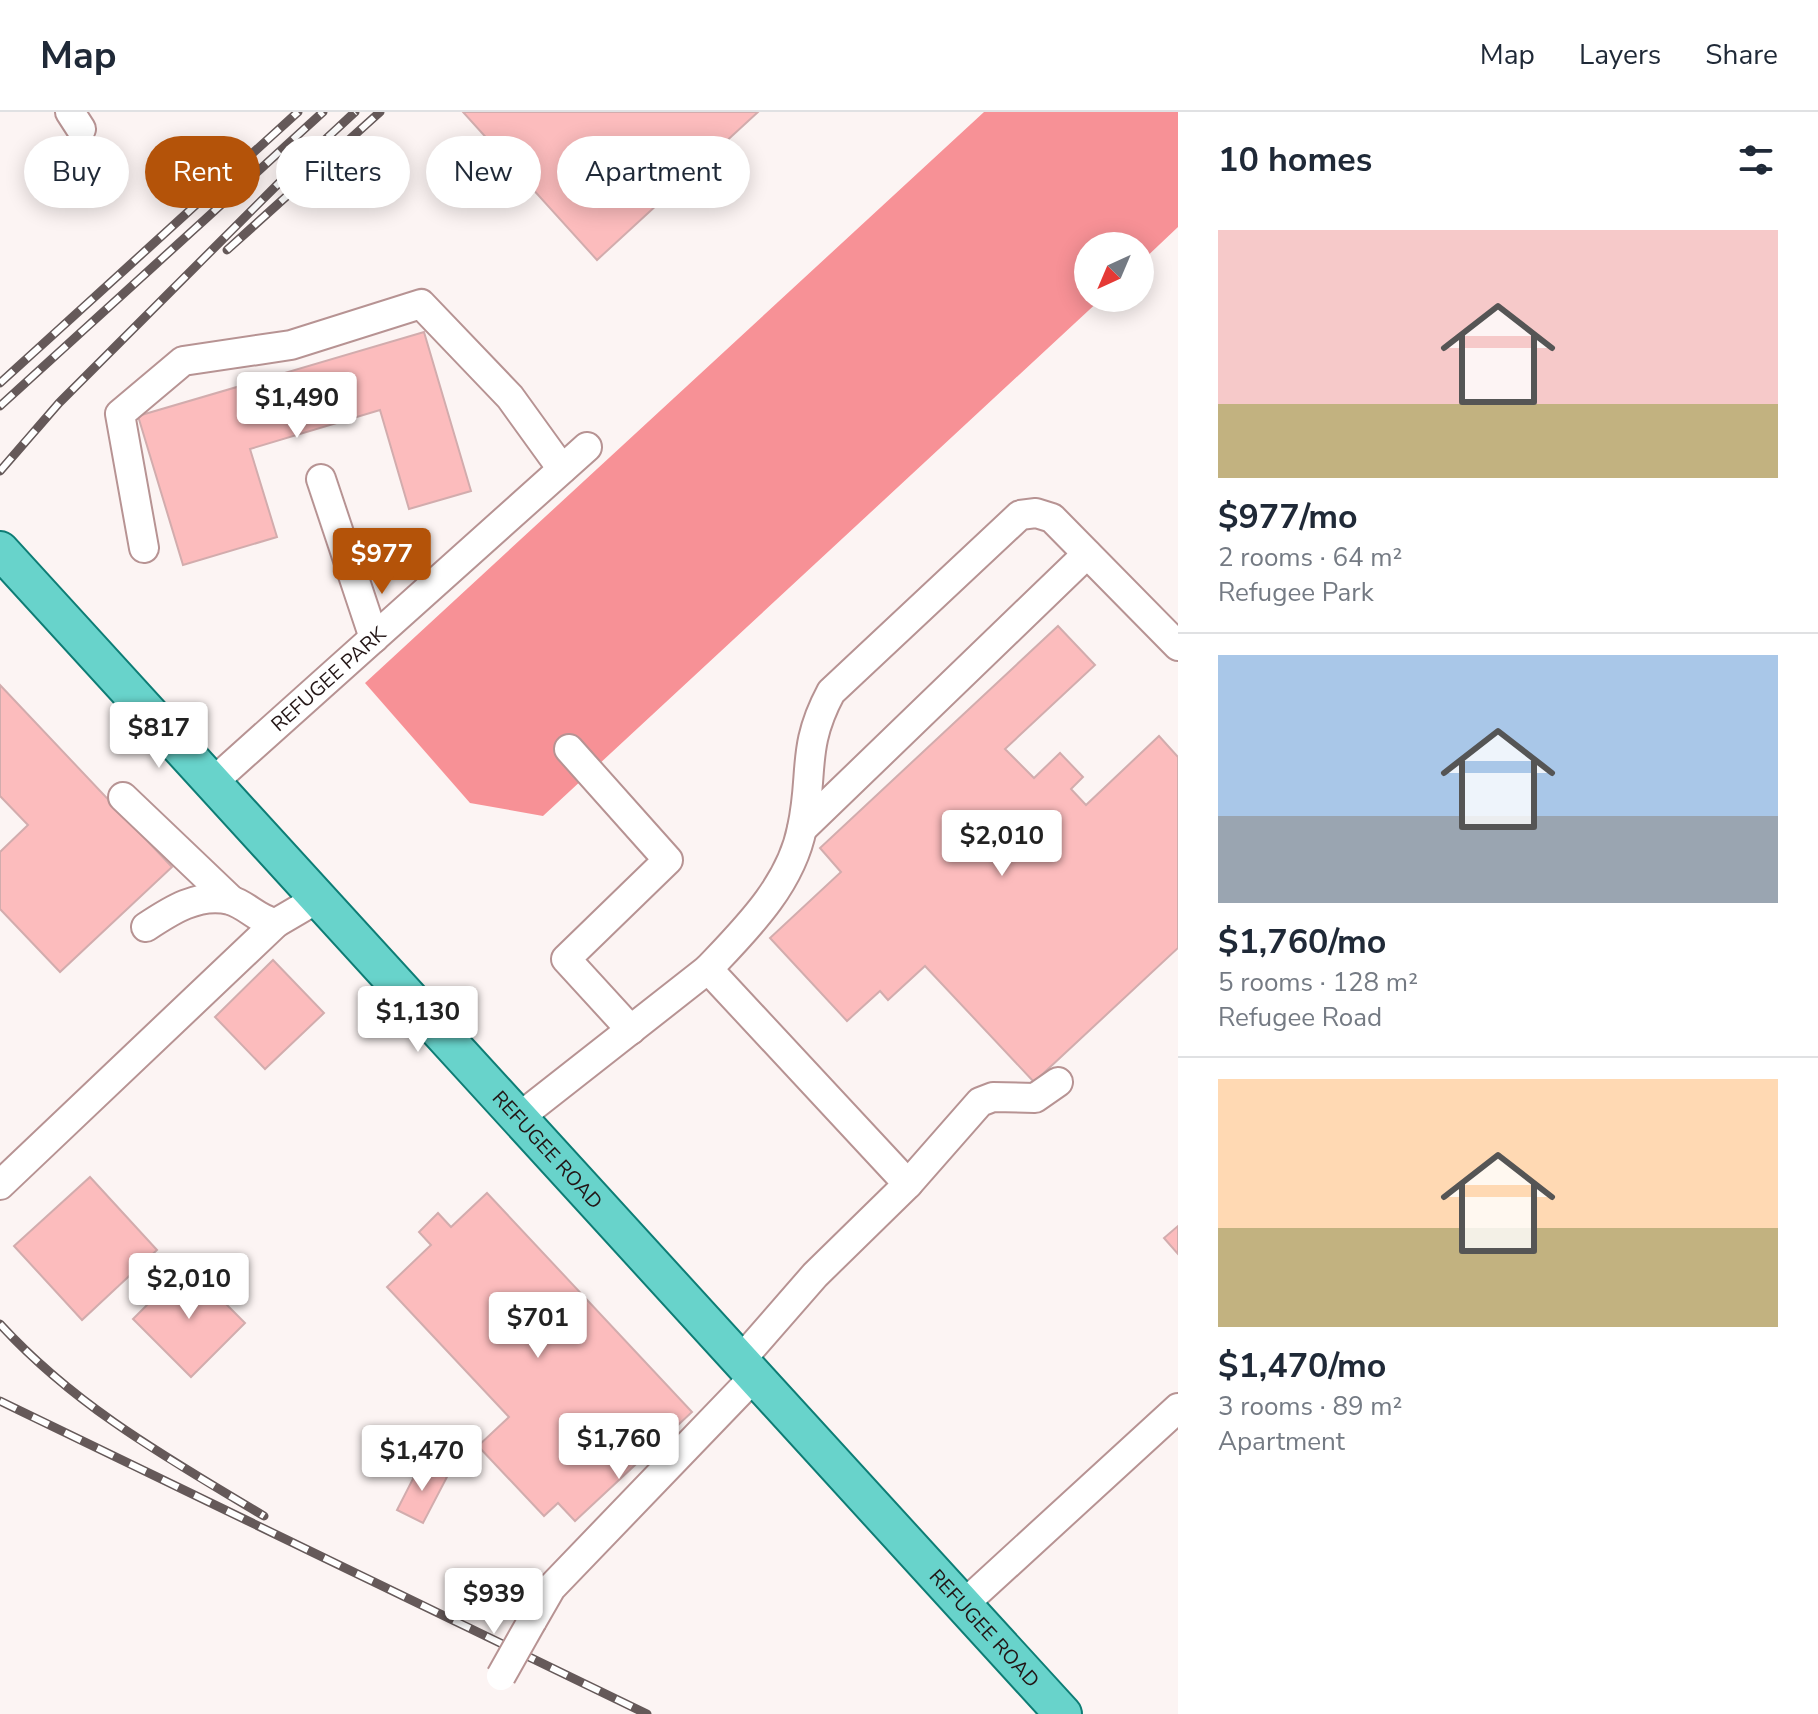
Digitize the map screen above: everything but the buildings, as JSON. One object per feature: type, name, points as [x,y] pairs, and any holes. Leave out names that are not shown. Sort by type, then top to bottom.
[{"type":"main road","name":"REFUGEE ROAD","points":[[0,550],[1063,1714]]},
{"type":"street","points":[[144,548],[120,414],[183,361],[291,345],[421,304],[510,397],[562,469]]},
{"type":"street","name":"REFUGEE PARK","points":[[212,783],[587,447]]},
{"type":"street","points":[[321,479],[374,638]]},
{"type":"street","points":[[517,1119],[708,969],[747,928],[777,887],[802,829],[808,752],[816,721],[831,692],[1020,515],[1036,513],[1052,518],[1178,646]]},
{"type":"street","points":[[802,829],[1087,554]]},
{"type":"street","points":[[569,749],[668,860],[566,959],[631,1030]]},
{"type":"street","points":[[123,797],[231,900],[264,921],[276,923]]},
{"type":"street","points":[[0,1185],[276,923],[317,899]]},
{"type":"street","points":[[146,927],[181,905],[231,900]]},
{"type":"street","points":[[708,969],[908,1184]]},
{"type":"street","points":[[501,1676],[551,1588],[747,1369],[815,1275],[908,1184],[980,1102],[993,1097],[1035,1098],[1058,1082]]},
{"type":"street","points":[[963,1605],[1178,1408]]},
{"type":"shaded area","points":[[984,112],[1178,112],[1178,227],[1154,250],[1154,232],[1074,232],[1074,312],[1087,312],[543,816],[470,803],[365,683]]},
{"type":"railway","points":[[0,383],[298,112]]},
{"type":"railway","points":[[0,406],[323,112]]},
{"type":"railway","points":[[0,471],[59,403],[285,177],[355,112]]},
{"type":"railway","points":[[227,250],[380,112]]},
{"type":"railway","points":[[0,1324],[29,1354],[92,1406],[159,1452],[264,1516]]},
{"type":"railway","points":[[0,1401],[647,1714]]}]
